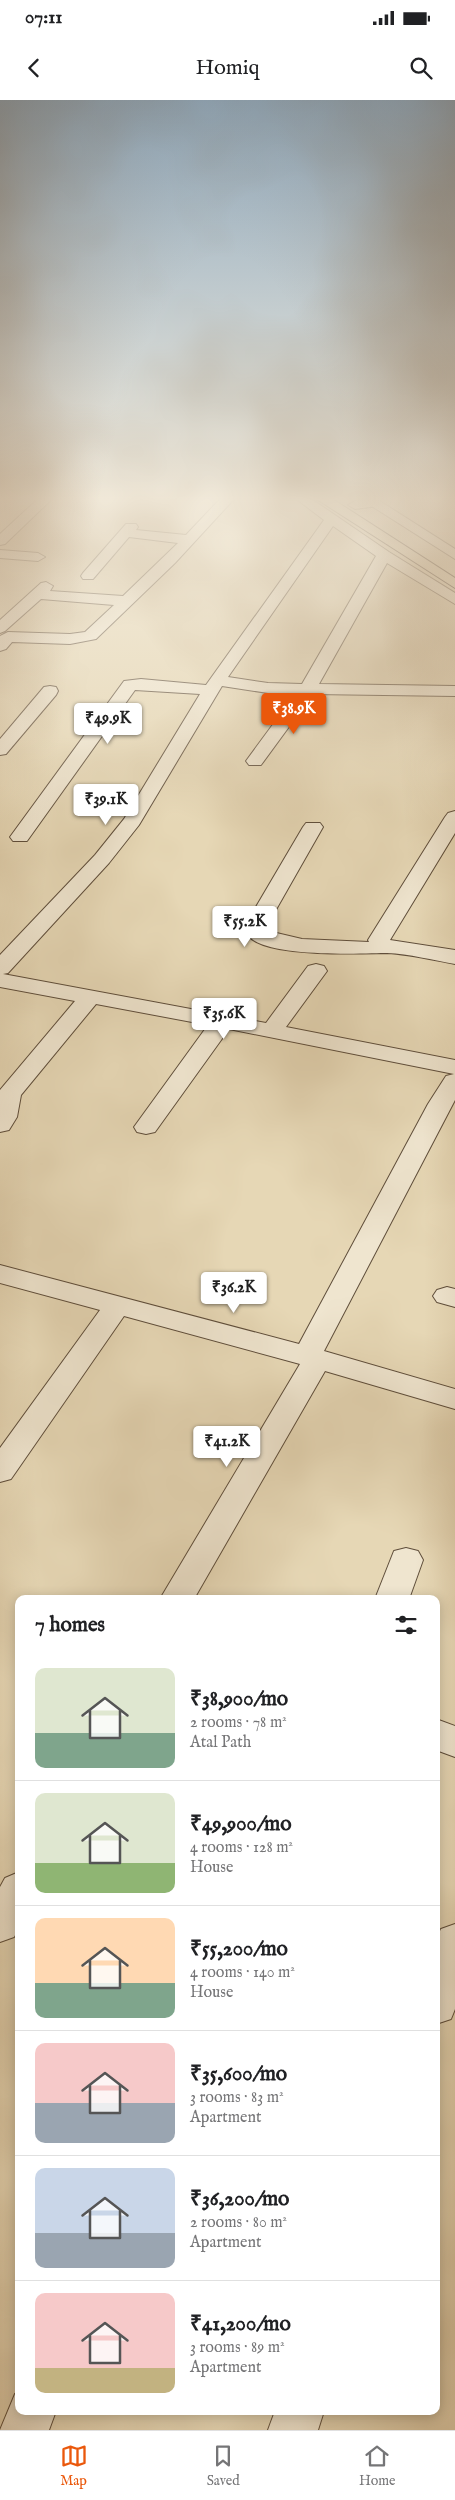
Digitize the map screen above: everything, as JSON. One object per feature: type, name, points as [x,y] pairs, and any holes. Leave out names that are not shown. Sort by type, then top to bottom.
[{"type":"street","points":[[2,636],[27,607]]},
{"type":"street","points":[[2,636],[85,638],[93,633],[119,607]]},
{"type":"street","points":[[0,968],[102,859],[132,821],[215,686],[270,607]]},
{"type":"street","points":[[255,761],[307,690],[354,607]]},
{"type":"street","points":[[20,837],[130,685],[256,687],[307,690],[455,691]]},
{"type":"street","points":[[0,750],[50,691]]},
{"type":"street","points":[[387,947],[380,943],[381,937],[455,817]]},
{"type":"street","points":[[313,827],[258,922],[256,927],[258,936],[277,942],[349,949],[387,947],[455,957]]},
{"type":"street","points":[[272,1030],[316,971]]},
{"type":"street","points":[[0,980],[223,1020],[455,1067]]},
{"type":"street","points":[[0,1125],[7,1114],[7,1098],[10,1093],[91,996]]},
{"type":"street","points":[[146,1127],[223,1020]]},
{"type":"street","points":[[179,1595],[312,1358],[440,1104],[455,1081]]},
{"type":"street","points":[[0,1274],[312,1358],[455,1400]]},
{"type":"street","points":[[0,1471],[117,1306]]},
{"type":"street","points":[[393,1595],[406,1560]]},
{"type":"street","points":[[440,1736],[455,1742]]},
{"type":"street","points":[[0,1924],[15,1897]]},
{"type":"street","points":[[440,1992],[455,1942]]},
{"type":"street","points":[[24,2430],[30,2415]]},
{"type":"street","points":[[293,2430],[299,2415]]}]
